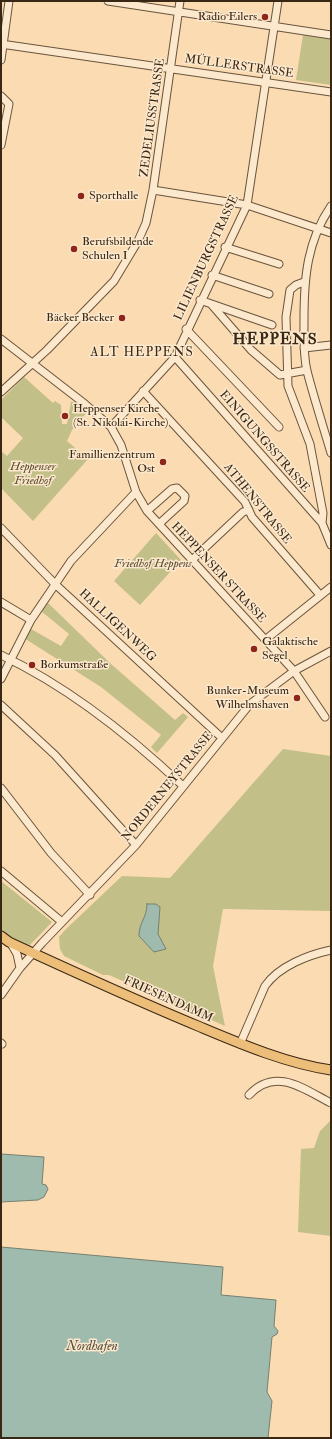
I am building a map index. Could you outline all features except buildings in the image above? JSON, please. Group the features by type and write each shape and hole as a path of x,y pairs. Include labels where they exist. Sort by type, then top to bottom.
{"main road":[{"name":"FRIESENDAMM","path":"1,936 10,942 160,1010 240,1044 291,1061 331,1070"}],"street":[{"path":"1,60 9,1"},
{"path":"108,1 331,35"},
{"name":"ZEDELIUSSTRASSE","path":"1,392 32,362 47,350 114,281 138,241 146,223 153,190 180,1"},
{"name":"LILIENBURGSTRASSE","path":"110,427 175,357 186,329 246,205 278,1"},
{"name":"MÜLLERSTRASSE","path":"2,44 331,92"},
{"path":"1,96 9,104 9,111 1,145"},
{"path":"153,190 246,205 331,233"},
{"path":"331,206 318,229 307,264 304,282 304,348 307,370 331,453"},
{"path":"225,247 279,264"},
{"path":"212,275 269,294"},
{"path":"304,282 296,285 290,290 286,318 288,386 310,444 323,513 322,523"},
{"path":"200,300 272,325"},
{"path":"211,304 251,350 280,376 307,370"},
{"path":"186,329 279,427"},
{"name":"HEPPENSER STRASSE","path":"1,339 85,404 110,427 121,445 136,492 147,511 294,671 325,717"},
{"path":"304,348 331,345"},
{"name":"EINIGUNGSSTRASSE","path":"175,357 322,523 331,545"},
{"name":"ATHENSTRASSE","path":"143,391 245,502 252,517 320,595"},
{"name":"HEPPENSER STRASSE","path":"147,511 172,489 178,488 185,496 184,501 159,524"},
{"path":"1,679 31,620 71,561 136,492"},
{"path":"192,560 243,512 249,510"},
{"name":"HALLIGENWEG","path":"1,528 55,584 222,738"},
{"path":"265,640 331,586"},
{"path":"1,602 31,620"},
{"name":"NORDERNEYSTRASSE","path":"1,995 20,968 136,845 250,704 294,671 331,651"},
{"path":"1,655 55,685 113,725 148,753 183,786"},
{"path":"1,705 55,755 136,845"},
{"path":"1,788 51,853 90,895"},
{"path":"1,871 62,922"},
{"path":"10,942 17,954 20,968"},
{"path":"240,1044 262,992 270,979 277,973 297,962 331,950"},
{"path":"249,1095 269,1082 283,1081 296,1084 331,1103"}],"green space":[{"path":"303,35 331,39 331,85 296,80"},
{"name":"Heppenser Friedhof","path":"24,377 53,403 55,401 61,405 62,424 67,424 71,402 77,402 88,411 72,430 67,441 88,459 33,521 1,488 1,451 7,456 23,438 1,417 1,400"},
{"name":"Friedhof Heppens","path":"156,533 181,560 140,605 114,581"},
{"path":"47,602 111,664 175,720 183,713 188,717 157,753 151,747 161,735 101,687 24,638 31,629 61,646 69,634 41,611"},
{"path":"283,749 331,756 331,911 223,909 213,966 225,1026 109,975 103,975 64,956 60,949 59,937 122,876 170,878"},
{"path":"1,881 52,922 30,945 18,943 1,933"},
{"path":"331,1120 331,1236 298,1232 301,1149 314,1148 320,1131"}],"water":[{"path":"147,904 156,904 160,907 158,934 166,949 154,952 139,936 140,927 147,909"},
{"path":"1,1154 44,1157 42,1184 46,1185 48,1189 44,1197 38,1200 1,1202"},
{"name":"Nordhafen","path":"1,1247 223,1267 221,1295 276,1300 274,1326 278,1331 277,1334 272,1337 267,1392 272,1401 268,1438 1,1438"}],"place":[{"name":"Radio Eilers","path":"265,17"},
{"name":"Sporthalle","path":"81,196"},
{"name":"Berufsbildende Schulen I","path":"74,249"},
{"name":"Bäcker Becker","path":"122,318"},
{"name":"Heppenser Kirche (St. Nikolai-Kirche)","path":"65,416"},
{"name":"Famillienzentrum Ost","path":"163,462"},
{"name":"Galaktische Segel","path":"254,649"},
{"name":"Borkumstraße","path":"32,665"},
{"name":"Bunker-Museum Wilhelmshaven","path":"297,698"}],"district":[{"name":"HEPPENS","path":"275,341"},
{"name":"ALT HEPPENS","path":"142,353"}]}
